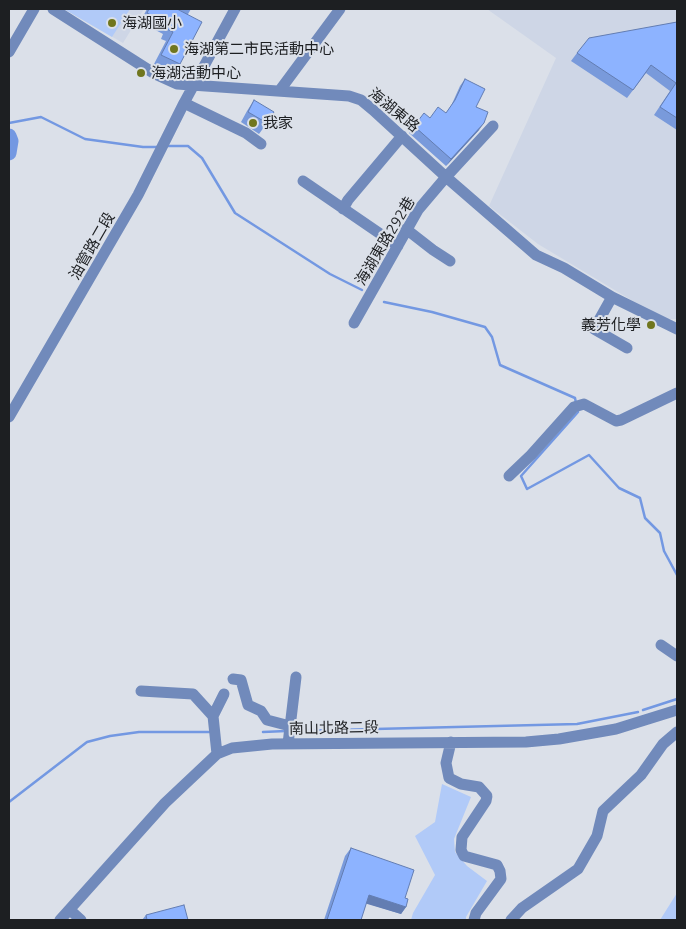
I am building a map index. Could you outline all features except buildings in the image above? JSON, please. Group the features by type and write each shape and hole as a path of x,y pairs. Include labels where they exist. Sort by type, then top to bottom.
{"street":[{"path":"9,52 34,9"},
{"name":"海湖東路","path":"53,9 164,79 177,84 280,90 349,96 361,100 536,255 564,268 612,297 677,329"},
{"name":"油管路二段","path":"9,417 133,204 184,103 235,9"},
{"path":"280,90 340,9"},
{"path":"184,103 246,133 261,144"},
{"name":"海湖東路292巷","path":"354,323 418,210 493,126"},
{"path":"343,209 348,200 402,136"},
{"path":"303,181 398,246"},
{"path":"406,229 450,261"},
{"path":"612,297 594,329 627,348"},
{"path":"509,476 577,406 584,404 616,421 622,420 677,393"},
{"path":"661,645 677,656"},
{"path":"288,744 296,677"},
{"path":"233,679 241,680 248,705 261,712 267,720 290,726"},
{"path":"141,691 193,694 213,716"},
{"path":"217,754 213,716 224,694"},
{"name":"南山北路二段","path":"60,920 165,803 217,754 232,748 249,745 288,744 526,742 558,739 616,728 677,710"},
{"path":"511,920 522,908 578,869 597,836 603,811 641,776 663,744 677,732"},
{"path":"451,742 446,764 449,778 461,784 479,788 486,796 486,802 462,836 461,850 464,856 497,865 501,879 476,913 474,920"},
{"path":"70,910 80,920"}],"shaded area":[{"name":"海湖國小","path":"64,9 144,9 123,43"},
{"name":"海湖國小","path":"64,9 130,9 112,37"},
{"path":"487,9 677,9 677,319 663,319 538,244 489,206 556,58"},
{"path":"442,784 471,797 454,839 455,852 467,866 487,881 466,920 411,920 413,913 435,875 415,836 435,822"},
{"path":"677,893 677,920 660,920"}],"waterway":[{"path":"9,123 41,117 85,139 143,147 158,147"},
{"path":"9,136 11,141 9,153"},
{"path":"166,146 188,146 202,158 235,213 330,274 362,290"},
{"path":"384,302 432,312 485,327 492,337 500,365 575,398 576,403"},
{"path":"577,409 578,412 521,476 527,489 589,455 619,488 640,498 645,518 660,533 664,551 677,575"},
{"path":"643,710 677,699"},
{"path":"294,731 577,724 638,712"},
{"path":"263,732 286,731"},
{"path":"9,802 87,742 110,736 139,732 209,732"}],"place":[{"name":"海湖國小","path":"112,23"},
{"name":"海湖第二市民活動中心","path":"174,49"},
{"name":"海湖活動中心","path":"141,73"},
{"name":"我家","path":"253,123"},
{"name":"義芳化學","path":"651,325"}]}
